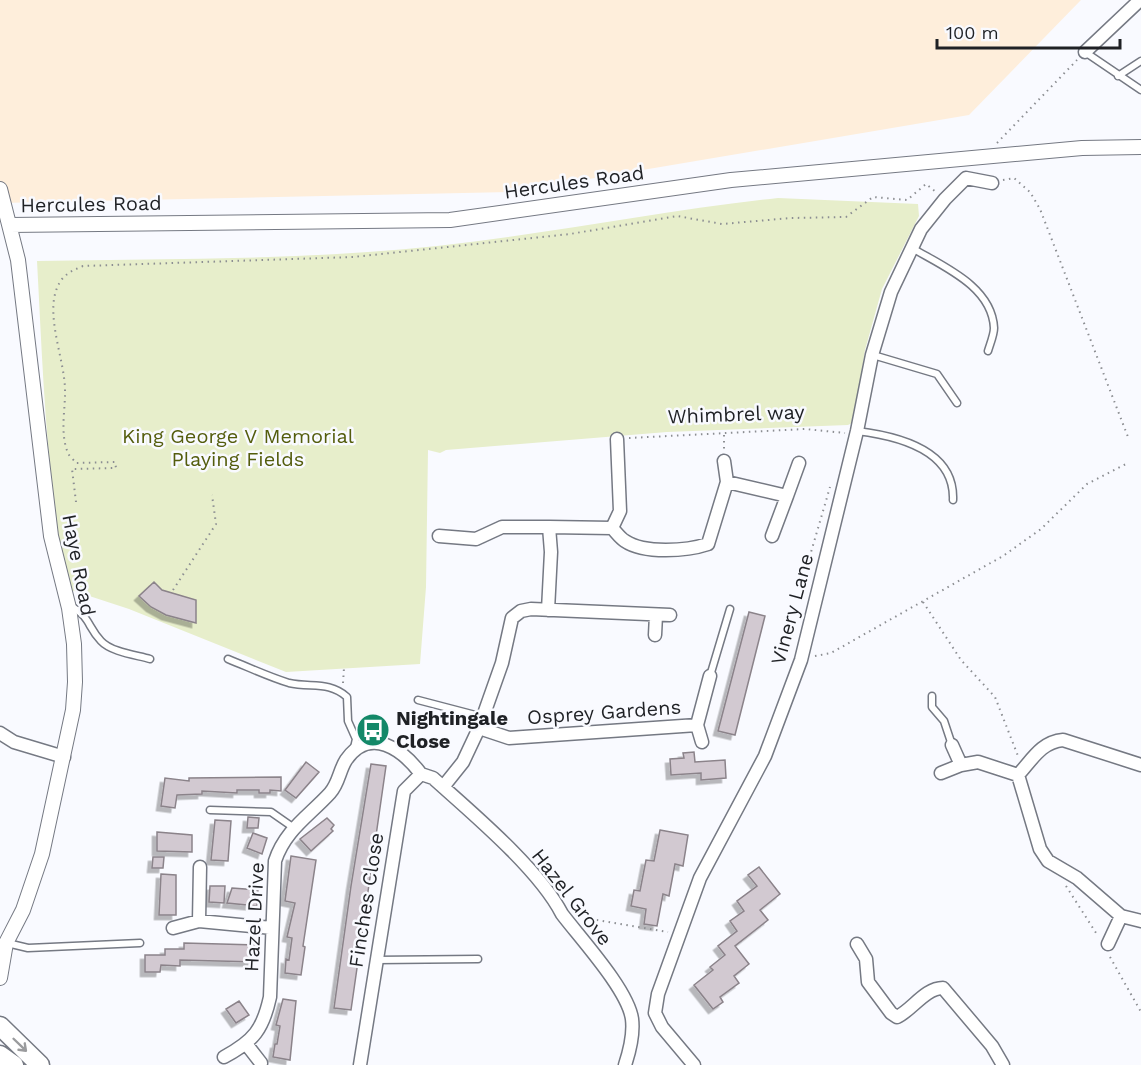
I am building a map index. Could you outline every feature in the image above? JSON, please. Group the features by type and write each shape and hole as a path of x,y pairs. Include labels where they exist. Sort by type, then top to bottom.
{"main road":[{"path":"0,1026 40,1065"},
{"path":"0,1055 14,1065"}],"street":[{"path":"1085,52 1140,0"},
{"name":"Hercules Road","path":"10,225 450,220 730,180 1082,148 1141,147"},
{"name":"Vinery Lane","path":"694,1065 662,1027 655,1013 657,994 700,878 765,756 801,660 857,432 872,355 891,292 911,248 945,199 966,178 992,183"},
{"name":"Haye Road","path":"0,189 18,260 42,444 51,536 68,604 74,644 75,682 73,710 64,757 42,854 23,910 3,945 0,978"},
{"path":"612,528 620,511 617,439"},
{"path":"439,536 476,539 502,527 612,528 624,541 639,547 688,551 708,544 727,482 724,461"},
{"path":"772,536 799,463"},
{"path":"727,482 787,496"},
{"path":"548,610 551,552 549,527"},
{"path":"353,752 361,746 375,743 393,747 408,757 421,774 433,778 443,787 463,762 481,722 502,663 512,618 521,611 670,615"},
{"path":"655,635 656,615"},
{"name":"Osprey Gardens","path":"702,742 697,725 710,676"},
{"name":"Osprey Gardens","path":"481,722 509,738 697,725"},
{"path":"0,733 14,742 64,757"},
{"path":"1021,772 1042,747 1051,741 1063,740 1141,765"},
{"path":"952,746 961,765"},
{"name":"Hazel Drive","path":"225,1057 247,1045 265,1018 270,997 275,861 281,844 294,828 332,792 341,778 344,763 353,752"},
{"path":"941,773 961,765 978,762 1021,772"},
{"path":"1021,772 1040,849 1048,861 1077,878 1121,916 1141,921"},
{"name":"Finches Close","path":"360,1065 404,791 421,774"},
{"name":"Hazel Grove","path":"443,787 515,856 555,900 562,914 620,990 632,1016 633,1035 625,1065"},
{"path":"199,921 200,867"},
{"path":"1106,946 1121,916"},
{"path":"173,928 199,921 272,928"},
{"path":"857,944 866,959 868,982 897,1017 930,992 943,988 992,1046 1003,1065"},
{"path":"247,1045 261,1063"}],"lane":[{"path":"1085,52 1141,90"},
{"path":"1118,76 1141,61"},
{"path":"911,248 970,283 986,302 994,328 988,351"},
{"path":"872,355 937,374 957,403"},
{"path":"857,432 881,434 912,444 944,465 953,485 952,500"},
{"path":"68,604 85,614 101,641 108,646 150,659"},
{"path":"710,676 730,609"},
{"path":"228,659 290,683 332,686 343,694 347,697 348,721 356,739 353,752"},
{"path":"932,696 932,707 944,721 952,746"},
{"path":"418,700 481,722"},
{"path":"210,810 271,812 294,828"},
{"path":"3,945 28,948 140,943"},
{"path":"376,960 478,959"}],"path":[{"path":"1000,147 993,147 1085,52"},
{"path":"992,183 1014,178 1030,192 1040,209 1128,437"},
{"path":"76,502 72,469 116,468 115,462 76,463 68,453 62,411 65,393 54,306 56,290 61,279 70,271 84,266 353,257 570,234 676,216 722,224 791,218 846,217 873,197 907,200 927,184 945,199"},
{"name":"Whimbrel way","path":"617,439 805,429 857,432"},
{"path":"723,435 724,461"},
{"path":"801,660 831,653 1003,556 1041,529 1087,484 1128,463"},
{"path":"173,590 216,524 212,495"},
{"path":"923,602 961,660 995,697 1021,772"},
{"path":"343,694 344,668"},
{"path":"1048,861 1106,946 1141,1012"},
{"path":"562,914 680,934"}],"shaded area":[{"path":"0,0 1081,0 969,115 512,192 0,203"}],"green space":[{"name":"King George V Memorial Playing Fields","path":"778,198 918,204 919,216 882,289 865,350 854,422 848,425 667,432 446,450 440,453 428,450 426,587 420,664 286,672 129,609 68,589 50,467 37,261 202,259 420,248"}],"building":[{"path":"154,582 162,590 196,600 196,623 166,615 151,607 139,596"},
{"path":"749,612 765,616 735,735 718,731"},
{"path":"694,752 695,762 725,760 726,778 701,780 701,773 671,775 670,759 684,758 683,753"},
{"path":"306,762 319,772 296,798 285,790"},
{"path":"371,764 386,766 351,1010 334,1008"},
{"path":"281,777 281,791 270,790 270,793 259,793 259,790 237,790 237,793 202,791 202,794 177,795 175,808 161,806 165,778 189,781 189,778"},
{"path":"248,817 259,818 258,828 247,828"},
{"path":"327,818 334,825 331,829 333,831 311,851 300,839"},
{"path":"215,820 231,821 228,861 211,860"},
{"path":"660,830 688,835 683,866 675,864 669,896 663,894 657,926 644,924 646,909 631,906 634,890 640,891 646,860 654,861"},
{"path":"157,832 192,835 192,852 157,851"},
{"path":"253,833 267,838 262,854 247,848"},
{"path":"291,856 316,860 301,975 285,973 292,938 287,937 295,903 285,901"},
{"path":"153,857 164,857 163,868 152,868"},
{"path":"759,867 780,894 760,910 768,920 735,946 749,964 734,976 739,983 720,997 723,1002 713,1009 694,985 713,970 710,967 725,955 718,946 737,931 730,921 744,911 737,901 757,886 748,875"},
{"path":"161,874 176,875 176,915 159,915"},
{"path":"210,886 225,886 224,903 209,902"},
{"path":"232,888 258,890 257,906 227,903"},
{"path":"184,943 257,945 257,962 180,960 180,966 161,965 160,972 145,972 145,955 165,955 165,949 184,949"},
{"path":"283,999 296,1001 290,1060 273,1057 280,1026 276,1025"},
{"path":"239,1001 249,1015 236,1023 226,1009"}],"place":[{"name":"Nightingale Close","path":"373,730"}]}
